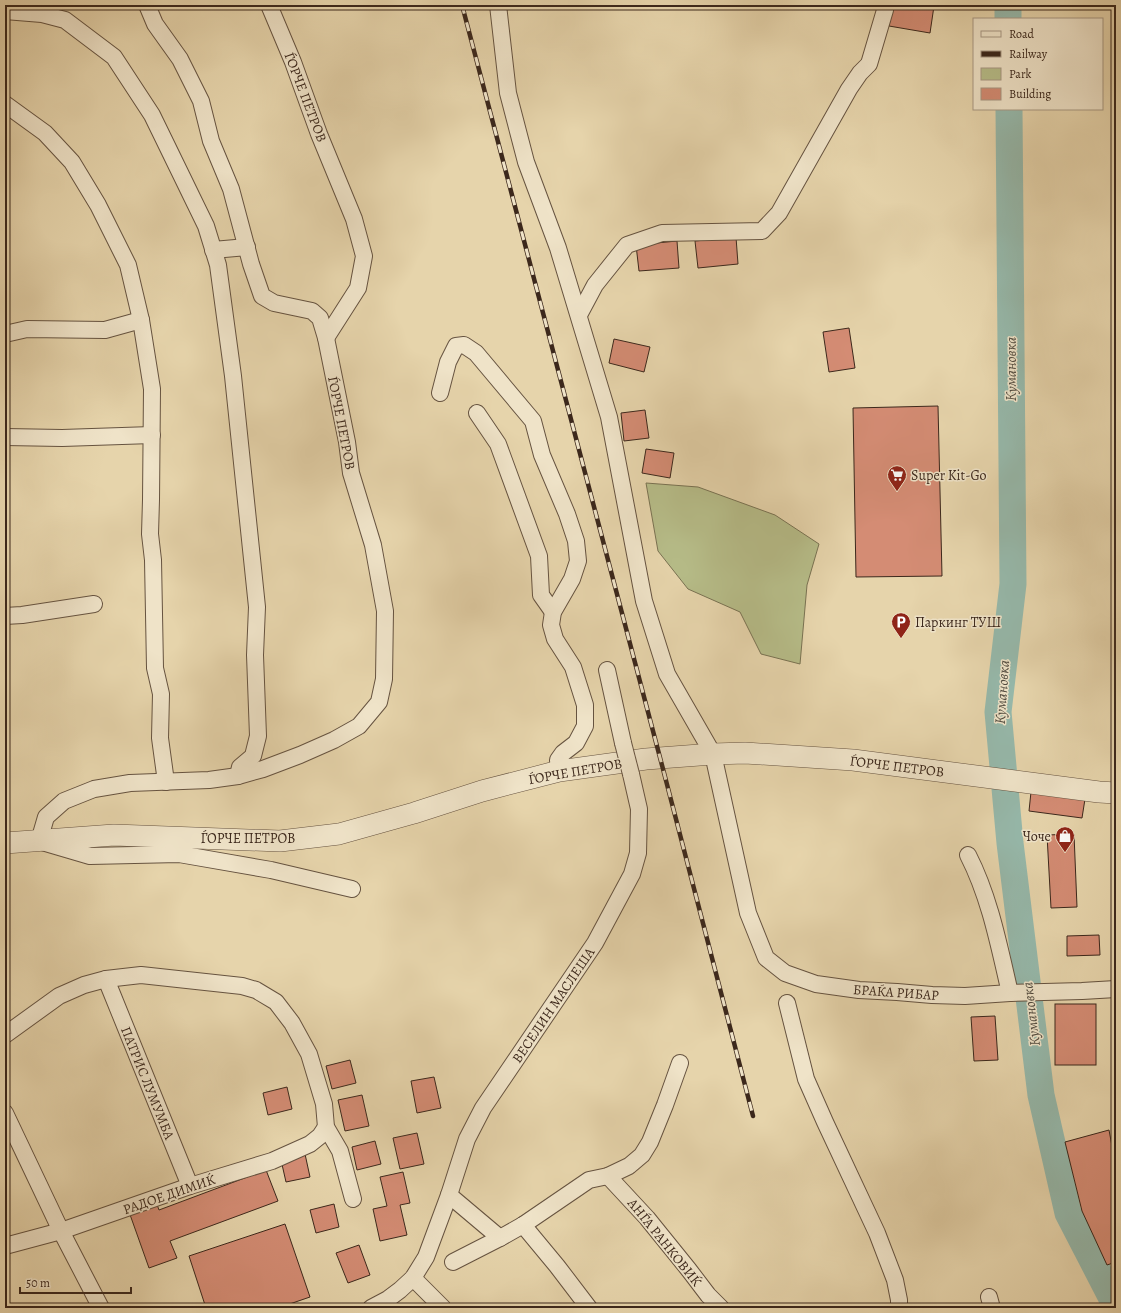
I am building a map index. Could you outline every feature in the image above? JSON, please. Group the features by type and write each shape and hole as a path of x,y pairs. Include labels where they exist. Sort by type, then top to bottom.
{"street":[{"path":"6,11 34,5"},
{"path":"147,5 155,24 180,59 201,101 211,141 232,189 251,264 262,296 274,304 312,311 320,318 326,338"},
{"name":"ЃОРЧЕ ПЕТРОВ","path":"39,841 46,817 64,801 94,789 130,783 209,780 238,776 263,769 334,740 359,726 379,702 386,649 385,611 373,545 351,473 347,442 326,338 358,288 364,256 354,219 319,134 293,62 269,5"},
{"name":"БРАЌА РИБАР","path":"498,5 508,93 526,162 558,248 609,417 644,601 668,674 713,754 748,914 766,958 785,973 816,984 859,990 965,996 1116,989"},
{"path":"579,315 595,285 628,245 662,233 762,231 779,213 849,89 860,73 869,64 885,10"},
{"path":"6,11 42,14 65,20 114,57 152,115 206,226 218,265 257,607 255,655 258,736 253,756 240,767 238,776"},
{"path":"5,104 45,133 72,162 98,205 128,265 141,320 152,390 150,534 153,560 155,668 161,694 160,738 166,782"},
{"path":"213,250 247,247"},
{"path":"5,334 27,329 105,330 141,320"},
{"path":"440,392 448,362 456,346 464,345 476,353 533,421 542,455 567,514 576,541 578,561 572,579 553,612 551,624 555,639 574,667 585,705 585,726 576,743 563,752 558,760 560,771"},
{"path":"477,413 498,444 539,556 541,595 553,612"},
{"path":"5,437 62,438 152,435"},
{"path":"5,616 22,615 94,604"},
{"name":"ВЕСЕЛИН МАСЛЕША","path":"371,1308 388,1299 413,1278 426,1257 450,1195 466,1139 483,1108 595,943 632,874 638,853 639,809 607,670"},
{"name":"ЃОРЧЕ ПЕТРОВ","path":"5,843 114,835 280,841 331,835 414,813 482,791 560,771 646,759 713,754 745,753 845,759 1116,793"},
{"path":"39,841 90,856 179,854 271,870 352,889"},
{"path":"968,855 980,882 994,924 1010,993"},
{"path":"5,1035 59,996 84,985 106,979 141,975 242,986 256,990 276,1002 292,1023 309,1054 324,1104 326,1127 340,1151 353,1199"},
{"name":"ПАТРИС ЛУМУМБА","path":"106,979 190,1186"},
{"path":"787,1003 806,1079 877,1233 895,1280 899,1308"},
{"path":"453,1262 523,1225 589,1180 608,1176 629,1166 642,1155 650,1142 680,1063"},
{"path":"5,1113 61,1231 100,1308"},
{"name":"РАДОЕ ДИМИЌ","path":"5,1246 61,1231 190,1186 272,1161 310,1144 320,1136 326,1127"},
{"name":"АНЃА РАНКОВИЌ","path":"608,1176 647,1218 689,1270 708,1301 721,1308"},
{"path":"450,1195 500,1238"},
{"path":"523,1225 589,1308"},
{"path":"413,1278 443,1308"}],"green space":[{"path":"646,483 698,487 775,515 819,544 807,585 800,664 761,654 740,612 688,589 658,551"}],"building":[{"path":"893,5 934,6 930,33 889,26"},
{"path":"736,237 738,264 698,268 695,241"},
{"path":"677,241 679,268 639,271 636,245"},
{"path":"849,328 855,368 829,372 823,332"},
{"path":"614,339 650,347 644,372 609,363"},
{"name":"Super Kit-Go","path":"938,406 942,576 856,577 853,408"},
{"path":"645,410 649,438 624,441 621,413"},
{"path":"646,449 674,453 670,478 642,473"},
{"path":"1031,792 1085,799 1082,818 1029,811"},
{"path":"1074,834 1077,907 1051,908 1047,835"},
{"path":"1099,935 1100,955 1067,956 1067,936"},
{"path":"1055,1004 1096,1004 1096,1065 1055,1065"},
{"path":"995,1016 998,1060 974,1061 971,1017"},
{"path":"350,1060 356,1083 332,1089 326,1066"},
{"path":"434,1077 441,1108 417,1113 411,1081"},
{"path":"287,1087 292,1109 268,1115 263,1093"},
{"path":"362,1095 369,1126 345,1131 338,1100"},
{"path":"1109,1130 1116,1168 1116,1262 1107,1265 1082,1211 1065,1142"},
{"path":"417,1133 424,1164 400,1169 393,1138"},
{"path":"375,1141 381,1164 357,1170 352,1147"},
{"path":"305,1154 310,1177 286,1182 281,1160"},
{"path":"266,1170 278,1201 170,1241 177,1258 149,1268 128,1209 155,1199 159,1210"},
{"path":"403,1172 410,1203 400,1205 407,1235 380,1241 373,1209 387,1206 380,1177"},
{"path":"334,1204 339,1227 316,1233 310,1210"},
{"path":"285,1224 310,1297 278,1308 206,1308 189,1256"},
{"path":"359,1245 370,1275 348,1283 336,1253"}],"waterway":[{"name":"Кумановка","path":"1008,5 1008,18"},
{"name":"Кумановка","path":"1009,110 1013,584 998,712 1010,843 1041,1095 1068,1213 1116,1306"}],"railway":[{"path":"462,5 753,1116"}],"place":[{"name":"Super Kit-Go","path":"897,492"},
{"name":"Паркинг ТУШ","path":"901,639"},
{"name":"Чоче","path":"1065,853"}]}
